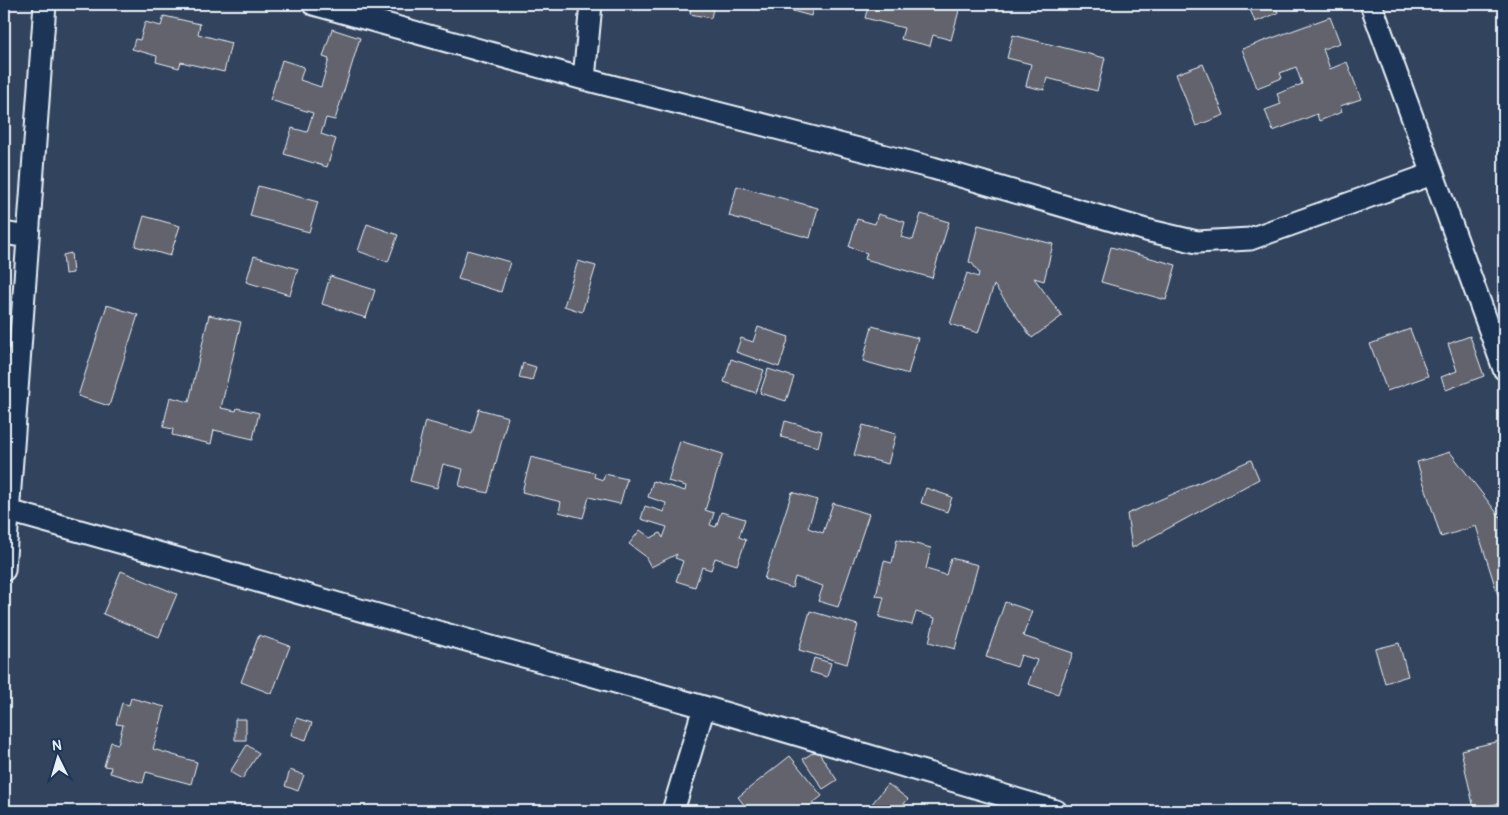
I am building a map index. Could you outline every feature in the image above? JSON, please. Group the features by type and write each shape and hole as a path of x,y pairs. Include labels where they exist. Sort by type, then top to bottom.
{"street":[{"path":"4,570 45,4"},
{"path":"313,4 584,79 933,168 1146,230 1197,242 1250,239 1432,174"},
{"path":"584,79 591,4"},
{"path":"1371,4 1504,369"},
{"path":"4,233 27,237"},
{"path":"9,511 704,707 1056,811"},
{"path":"673,811 704,707"}],"building":[{"path":"692,4 714,4 711,18 690,14"},
{"path":"787,4 814,4 811,16 785,9"},
{"path":"869,4 948,4 960,7 951,40 933,35 930,46 901,39 904,28 865,18"},
{"path":"1248,4 1277,4 1275,5 1278,13 1255,22"},
{"path":"164,16 200,24 198,34 231,43 224,72 181,62 179,68 156,62 157,56 132,49 135,39 140,40 145,22 161,26"},
{"path":"1330,17 1340,43 1323,49 1330,69 1347,62 1361,99 1340,106 1342,112 1319,121 1317,114 1273,131 1265,110 1281,104 1277,94 1302,84 1296,67 1280,73 1282,78 1257,88 1242,49"},
{"path":"332,29 360,38 335,120 326,118 321,134 336,139 327,167 284,154 292,128 307,132 313,113 270,100 282,60 304,67 300,80 321,87 329,59 323,57"},
{"path":"1013,35 1105,58 1097,91 1047,78 1044,90 1026,86 1031,64 1007,58"},
{"path":"1203,64 1224,115 1196,126 1176,74"},
{"path":"258,186 318,202 309,232 250,216"},
{"path":"737,186 818,208 810,238 729,216"},
{"path":"878,214 905,222 901,237 913,240 921,214 949,222 932,278 865,259 867,253 849,247 857,219 875,224"},
{"path":"144,216 180,226 170,256 135,246"},
{"path":"367,224 398,235 388,262 358,251"},
{"path":"978,225 1053,244 1044,281 1034,278 1062,316 1032,338 994,285 978,333 950,324 967,273 978,277 979,273 972,263 969,262"},
{"path":"1111,247 1176,265 1166,300 1101,282"},
{"path":"467,250 510,262 501,292 458,279"},
{"path":"71,253 73,273 65,274 63,255"},
{"path":"254,256 298,269 290,295 246,282"},
{"path":"578,261 596,266 582,312 564,306"},
{"path":"330,276 375,290 366,318 322,304"},
{"path":"107,305 138,315 109,406 78,396"},
{"path":"209,315 241,322 221,408 236,411 237,408 259,413 253,439 214,430 211,444 172,435 173,429 163,427 170,397 189,402"},
{"path":"872,326 918,338 908,374 863,361"},
{"path":"758,327 789,337 779,367 736,352 741,338 753,342"},
{"path":"1410,329 1428,376 1387,391 1370,344"},
{"path":"1470,336 1484,376 1446,390 1441,377 1457,371 1448,344"},
{"path":"731,359 764,370 756,393 724,382"},
{"path":"523,363 536,367 532,381 519,378"},
{"path":"768,369 794,377 786,401 760,393"},
{"path":"479,409 508,417 488,493 459,486 463,469 443,464 437,488 410,481 425,421 472,434"},
{"path":"785,421 822,431 818,447 781,437"},
{"path":"863,425 896,434 888,464 854,455"},
{"path":"680,441 723,454 705,510 714,513 710,525 716,527 721,512 745,519 739,537 746,540 737,565 715,558 711,570 702,567 695,587 676,581 683,561 675,558 677,554 651,567 645,556 629,544 640,530 651,538 660,533 663,538 667,527 641,519 645,506 664,512 666,503 648,497 653,481 685,491 686,486 668,481"},
{"path":"1450,452 1504,522 1504,614 1476,526 1441,537 1417,462"},
{"path":"531,457 595,473 594,477 603,480 605,474 627,479 620,504 589,497 583,518 559,512 561,502 522,492"},
{"path":"1251,460 1259,479 1132,548 1127,514"},
{"path":"926,488 952,497 947,512 921,503"},
{"path":"792,492 817,500 808,528 823,533 833,503 869,514 838,607 818,601 823,586 795,577 792,588 764,579"},
{"path":"897,539 931,548 926,569 946,575 951,558 978,565 955,649 929,642 935,618 916,612 912,625 879,617 884,597 876,596 884,561 892,563"},
{"path":"121,571 177,594 159,637 103,614"},
{"path":"1005,602 1032,611 1023,636 1073,653 1058,694 1028,684 1037,660 1021,655 1017,667 986,657"},
{"path":"810,611 858,625 847,664 799,650"},
{"path":"259,635 290,646 272,694 241,682"},
{"path":"1399,643 1408,676 1385,683 1375,649"},
{"path":"814,658 831,663 827,677 810,672"},
{"path":"131,698 165,707 153,749 197,762 191,784 146,772 143,783 110,773 111,767 104,766 111,742 118,744 123,725 116,724 122,703 129,705"},
{"path":"296,718 312,723 306,740 291,735"},
{"path":"235,719 246,719 246,740 235,740"},
{"path":"1504,740 1504,802 1474,809 1461,750"},
{"path":"247,745 259,753 242,779 230,772"},
{"path":"817,750 837,780 823,789 803,759"},
{"path":"790,756 822,796 803,811 749,811 738,797"},
{"path":"290,770 304,775 298,791 285,786"},
{"path":"888,784 908,799 898,811 866,811"}]}
